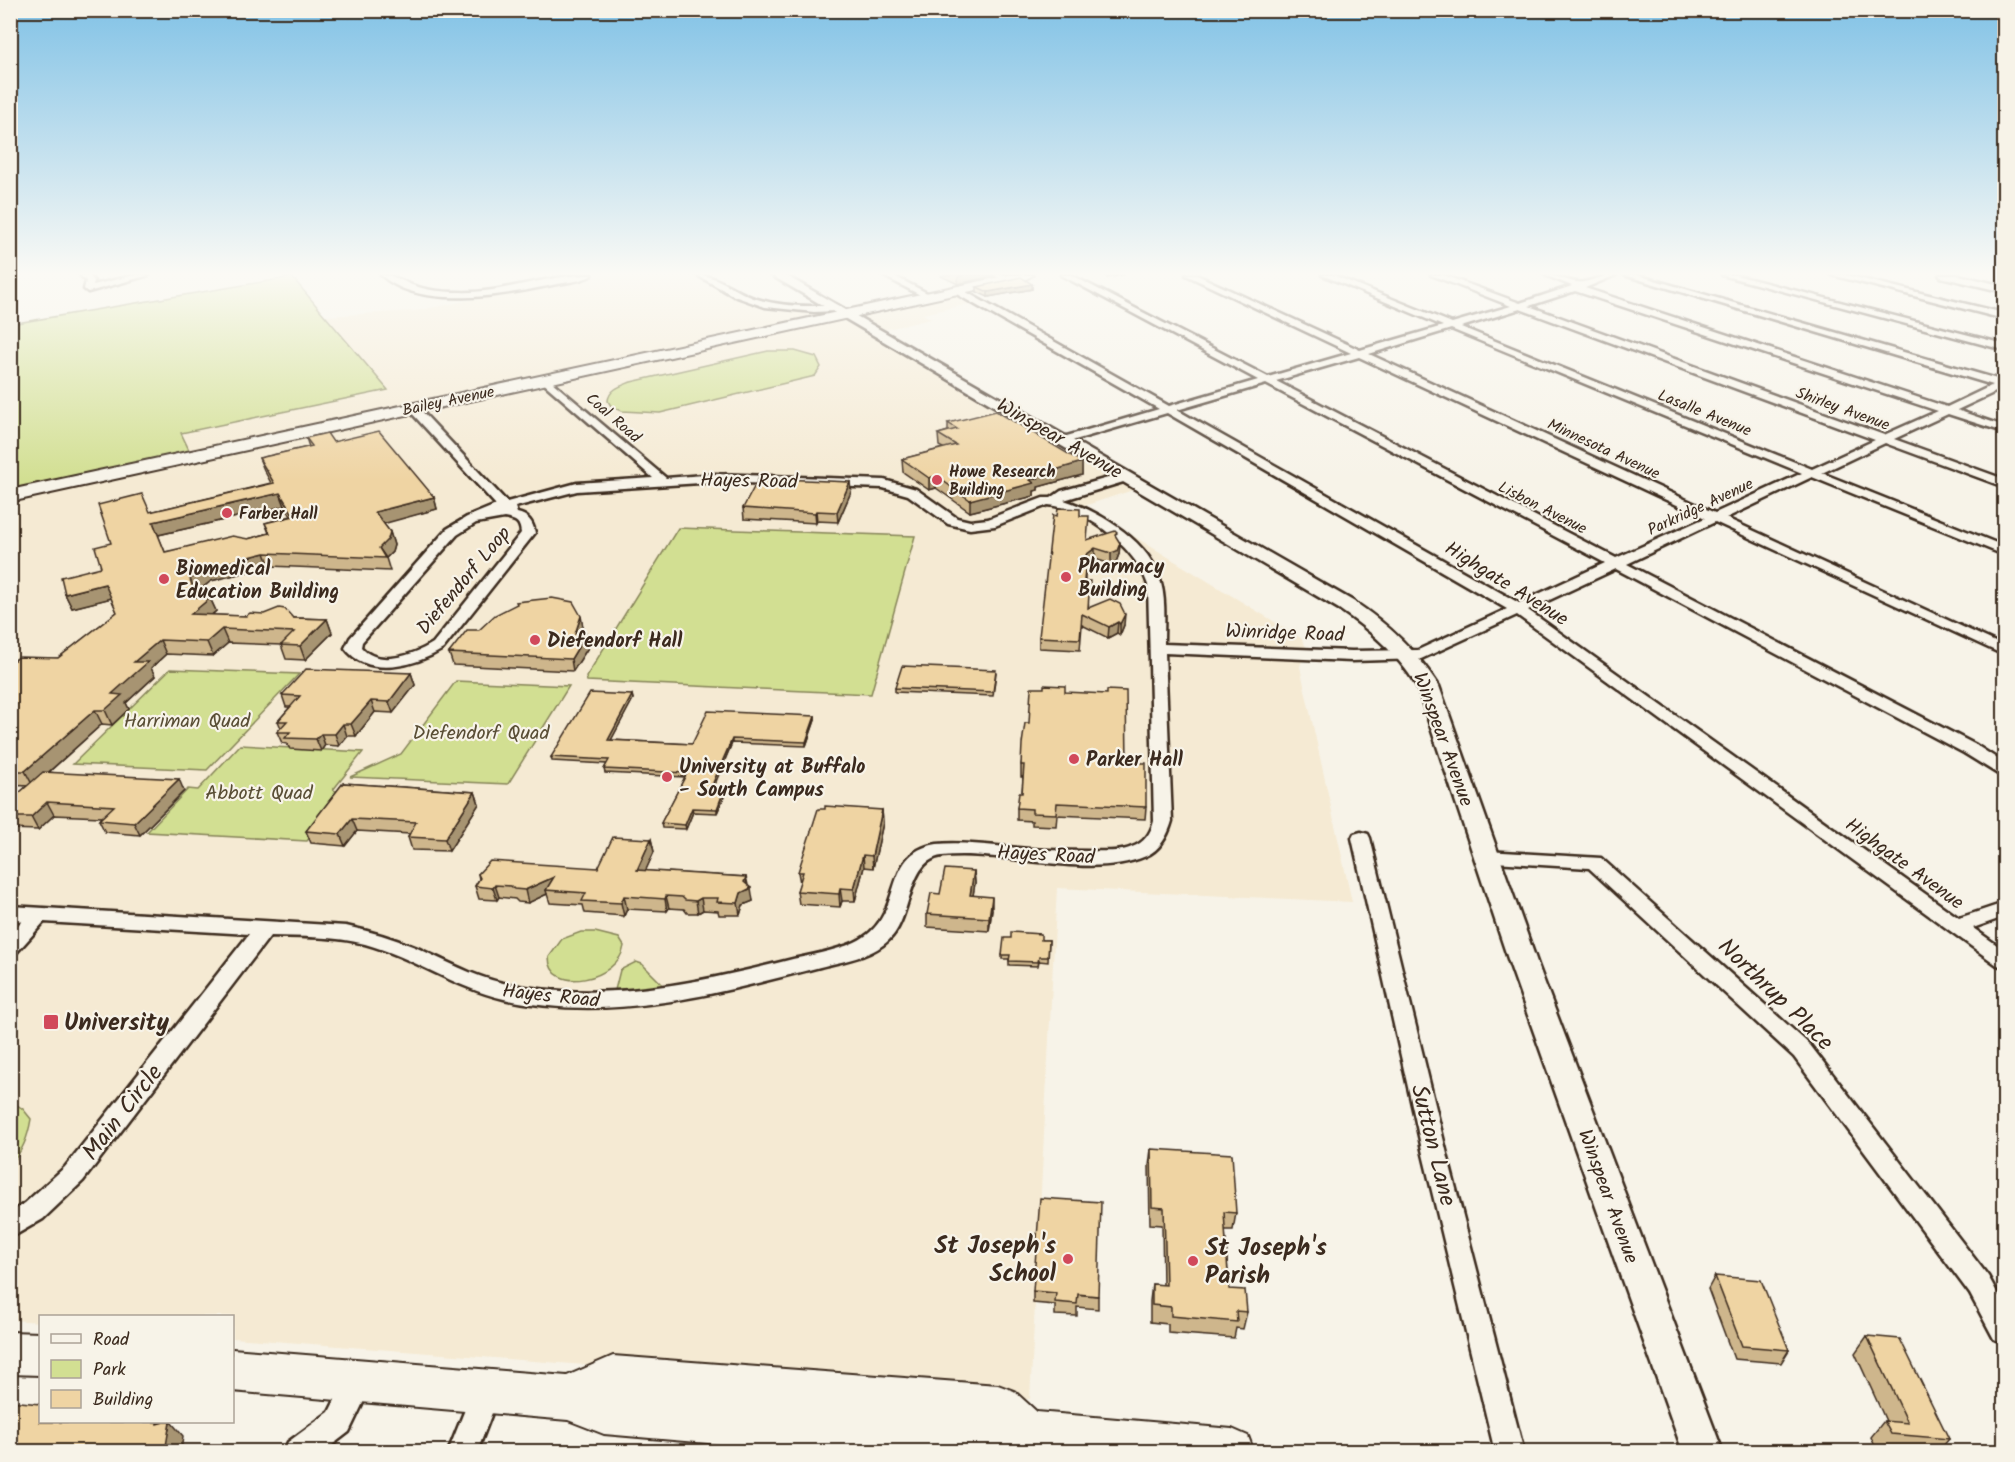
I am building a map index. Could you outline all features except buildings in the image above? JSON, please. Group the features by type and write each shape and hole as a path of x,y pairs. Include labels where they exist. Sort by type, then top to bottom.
{"main road":[{"name":"Bailey Avenue","path":"10,496 701,343"},
{"path":"10,1353 39,1354"},
{"path":"234,1370 568,1398 604,1412 851,1427 999,1445 1027,1434 1232,1452"}],"street":[{"name":"Winspear Avenue","path":"897,343 1346,605 1382,630 1409,656 1428,686 1486,857 1699,1447 1703,1452"},
{"name":"Highgate Avenue","path":"1050,343 1455,571 1518,609 1959,925 2004,960"},
{"name":"Lisbon Avenue","path":"1195,343 1970,749 2004,770"},
{"name":"Minnesota Avenue","path":"1344,343 1982,636 2004,651"},
{"path":"1064,440 1397,343"},
{"name":"Lasalle Avenue","path":"1495,343 2004,551"},
{"name":"Shirley Avenue","path":"1622,343 2004,483"},
{"path":"1747,343 2004,429"},
{"path":"1863,343 2004,384"},
{"path":"1989,343 2004,347"},
{"name":"Coal Road","path":"545,379 662,480"},
{"name":"Parkridge Avenue","path":"1409,656 1421,654 2004,384"},
{"path":"413,408 505,506 520,517"},
{"path":"1056,500 1065,494 1126,477"},
{"name":"Hayes Road","path":"10,913 316,930 361,936 415,954 456,975 482,985 528,996 590,1002 677,994 855,951 873,943 886,930 911,865 929,853 957,849 1054,856 1110,857 1136,853 1160,833 1163,821 1159,648 1155,585 1143,558 1119,536 1070,505 1056,500 1039,503 985,524 970,525 953,521 912,492 884,484 736,478 662,480 577,487 505,506 472,520"},
{"name":"Diefendorf Loop","path":"504,514 520,517 529,529 526,537 438,646 426,653 398,661 378,662 360,657 353,648 355,640 452,532 472,520 504,514"},
{"name":"Minnesota Avenue","path":"1982,636 2004,641"},
{"name":"Winridge Road","path":"1159,648 1352,656 1409,656"},
{"name":"Sutton Lane","path":"1361,838 1435,1154 1510,1452"},
{"name":"Northrup Place","path":"1486,857 1594,862 1793,1043 1849,1111 1979,1285 2004,1330"},
{"path":"1959,925 2004,910"},
{"path":"10,947 39,915"},
{"name":"Main Circle","path":"10,1227 34,1210 74,1174 265,928"},
{"path":"298,1452 339,1422 359,1382"},
{"path":"462,1452 486,1392"}],"shaded area":[{"path":"348,343 686,343 190,452 181,433 387,390"},
{"name":"University at Buffalo - South Campus","path":"730,343 888,343 1136,489 1084,506 1301,638 1306,647 1300,667 1352,902 1057,888 1030,1399 234,1338 234,1315 39,1315 39,1322 11,1320 10,501"}],"green space":[{"path":"11,343 348,343 388,390 181,433 190,452 11,491"},
{"path":"768,351 795,351 816,357 821,367 815,376 660,413 622,411 611,406 608,401 613,391 631,382"},
{"path":"1738,524 1742,524 1974,632 1972,632"},
{"path":"678,528 915,536 871,694 587,681 586,677"},
{"name":"Harriman Quad","path":"170,669 299,674 207,770 73,764"},
{"name":"Diefendorf Quad","path":"456,681 569,686 508,784 350,777 401,754"},
{"name":"Abbott Quad","path":"240,745 363,752 333,790 345,794 307,841 147,832 188,789 198,790"},
{"path":"581,932 595,932 619,938 624,946 619,958 610,968 598,975 571,980 560,977 552,969 549,957 562,939"},
{"path":"636,962 642,964 664,986 614,994 620,970"},
{"path":"11,1101 23,1109 31,1119 24,1143 11,1164"}],"place":[{"name":"Howe Research Building","path":"937,480"},
{"name":"Farber Hall","path":"227,513"},
{"name":"Pharmacy Building","path":"1066,577"},
{"name":"Biomedical Education Building","path":"164,579"},
{"name":"Diefendorf Hall","path":"535,640"},
{"name":"Parker Hall","path":"1074,759"},
{"name":"University at Buffalo - South Campus","path":"667,777"},
{"name":"University","path":"51,1022"},
{"name":"St Joseph's School","path":"1068,1259"},
{"name":"St Joseph's Parish","path":"1193,1261"}]}
